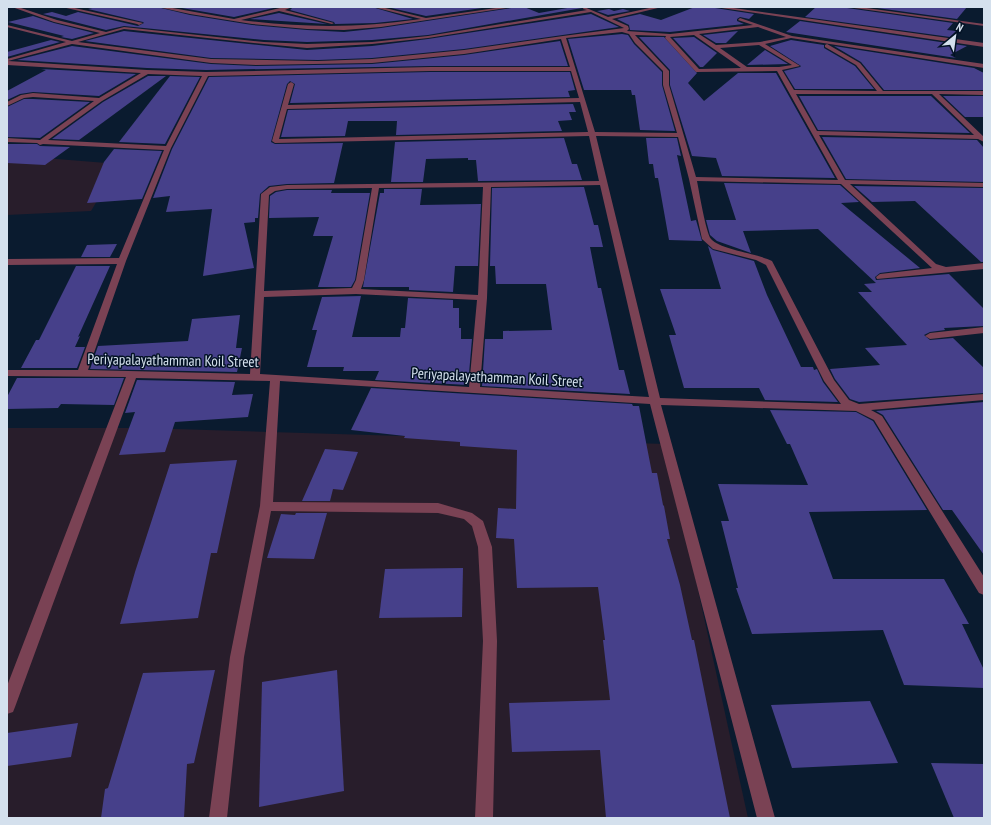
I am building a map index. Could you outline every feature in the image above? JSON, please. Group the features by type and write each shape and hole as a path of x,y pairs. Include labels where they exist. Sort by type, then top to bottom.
{"street":[{"path":"14,7 56,21 107,33"},
{"path":"7,60 144,23 64,7"},
{"path":"160,7 234,20 289,27 354,28 430,20 512,7"},
{"path":"177,11 192,7"},
{"path":"234,20 290,7"},
{"path":"375,7 430,20"},
{"path":"485,7 496,9"},
{"path":"608,18 660,7"},
{"path":"717,7 984,45"},
{"path":"849,7 984,25"},
{"path":"124,28 264,43 307,46 372,44 428,37 589,9 626,27 626,29 622,31"},
{"path":"281,10 354,28"},
{"path":"740,18 791,38 984,66"},
{"path":"7,26 21,31 74,43 211,61 318,63 372,61 464,52 563,37 622,31 631,33 661,33 670,35 758,26"},
{"path":"631,33 637,42 666,71 666,85 693,179 706,239 716,247 759,258 769,263 829,381 845,402 878,418 984,589"},
{"path":"694,33 746,69"},
{"path":"670,35 668,37 698,71 778,69 797,66 760,43"},
{"path":"563,37 592,134 656,401 766,818"},
{"path":"714,47 760,43 791,38"},
{"path":"822,42 858,64 882,93"},
{"path":"7,63 147,72 206,74 430,69 573,69"},
{"path":"248,73 256,63"},
{"path":"778,69 842,181 923,258 933,266 946,270"},
{"path":"40,143 100,100 147,72"},
{"path":"82,373 122,261 168,148 206,74"},
{"path":"291,84 275,141 592,134 681,135"},
{"path":"792,92 984,93"},
{"path":"934,93 982,139"},
{"path":"7,104 23,96 33,95 100,100"},
{"path":"284,107 582,100"},
{"path":"815,133 982,139"},
{"path":"7,140 40,143 168,148"},
{"path":"693,179 842,181 984,186"},
{"path":"255,377 265,194 273,189 287,187 604,183"},
{"path":"474,391 482,298 487,184"},
{"path":"356,291 360,280 376,186"},
{"path":"7,262 122,261"},
{"path":"880,277 984,266"},
{"path":"260,294 356,291 482,298"},
{"path":"930,336 984,330"},
{"name":"Periyapalayathamman Koil Street","path":"7,373 82,373 255,377 656,401 856,408 984,397"},
{"path":"7,707 132,374"},
{"path":"218,818 237,657 266,506 274,378"},
{"path":"266,506 438,508 468,516 478,524 485,547 490,642 484,818"}],"shaded area":[{"path":"7,155 119,164 91,211 7,215"},
{"path":"7,428 142,428 666,444 748,818 7,818"}],"building":[{"path":"97,7 157,7 190,15 252,25 344,32 381,28 518,7 524,7 539,13 573,7 582,8 428,35 372,40 307,42 264,40 124,26 106,30 43,14 52,12 66,16 78,12 138,26 144,23 88,9"},
{"path":"176,7 278,7 234,17"},
{"path":"293,7 372,7 413,19 375,23 335,24 334,22 290,10"},
{"path":"387,7 489,7 426,16"},
{"path":"695,7 714,7 754,14 749,19 740,17 737,19 737,21 744,24 670,32 630,30 629,25 617,19 640,14 661,20"},
{"path":"816,7 846,7 953,23 947,30 956,31 950,37 805,17"},
{"path":"870,7 967,7 957,19"},
{"path":"609,9 614,11 623,9 630,11 608,15 597,11"},
{"path":"279,13 327,24 250,19"},
{"path":"591,14 619,27 464,49 372,58 318,60 211,58 85,41 124,31 307,50 372,46 428,39"},
{"path":"33,16 94,33 72,39 8,22"},
{"path":"800,21 967,46 950,55 956,58 786,32"},
{"path":"738,31 726,43 716,43 703,35"},
{"path":"622,34 628,35 634,44 662,72 662,85 675,131 640,130 635,95 632,95 631,90 584,90 568,39"},
{"path":"639,37 664,37 697,73 688,83 704,101 738,73 776,73 835,178 722,176 716,158 692,156 670,85 670,70"},
{"path":"694,37 717,53 703,67 700,67 673,38"},
{"path":"51,40 60,42 7,57 7,52"},
{"path":"791,40 824,45 824,48 855,66 874,89 795,89 784,71 801,66 770,46"},
{"path":"560,41 568,66 430,66 206,70 17,60 72,46 211,64 256,66 372,64 464,55"},
{"path":"834,46 974,68 984,73 984,90 884,90 861,62"},
{"path":"765,50 788,64 747,65"},
{"path":"41,69 136,74 99,96 33,92 20,94 7,100 7,91 46,70"},
{"path":"430,72 570,72 575,90 568,91 570,97 290,103 295,84 290,81 287,84 271,142 275,144 343,143 334,183 269,186 260,194 258,218 255,218 255,222 244,223 254,268 203,276 212,209 166,212 170,196 153,198 172,149 209,77"},
{"path":"148,76 166,76 79,140 52,139 103,102"},
{"path":"170,76 200,77 165,144 119,142"},
{"path":"799,96 931,96 970,133 818,130"},
{"path":"943,96 984,96 984,117 965,117"},
{"path":"24,99 90,102 40,138 7,137 7,107"},
{"path":"573,104 576,112 569,112 572,120 558,121 562,131 396,135 397,121 348,121 345,136 281,137 288,110"},
{"path":"822,137 977,140 984,148 984,182 846,179"},
{"path":"564,138 572,164 577,164 582,180 478,181 476,160 468,160 468,158 426,159 423,182 391,182 395,142"},
{"path":"646,138 677,138 681,156 677,155 691,221 696,220 702,241 669,240 658,178 655,178 653,164 649,164"},
{"path":"7,144 37,144 40,146 70,147 45,165 7,163"},
{"path":"114,149 162,151 142,199 87,203 104,162"},
{"path":"724,183 840,185 859,202 841,203 920,268 880,273 875,277 876,280 949,274 984,309 984,326 944,328 945,330 930,332 924,335 930,340 953,338 984,368 984,393 859,402 850,399 835,379 830,369 880,365 865,348 907,345 858,292 872,292 864,284 876,283 818,229 743,231 751,253 717,241 710,235 706,220 736,220"},
{"path":"854,186 984,188 984,262 981,262 915,201 872,202"},
{"path":"584,187 594,225 598,225 603,247 590,247 598,288 601,288 619,370 624,370 630,394 482,386 485,339 503,339 503,331 552,330 546,284 496,284 495,266 490,266 492,188"},
{"path":"384,189 422,189 420,205 481,204 478,266 455,266 453,292 409,290 409,287 363,287 380,193 384,193"},
{"path":"287,190 332,190 331,193 370,193 355,280 351,287 318,287 333,236 313,236 319,217 269,218 270,196 276,192"},
{"path":"117,244 110,257 81,257 87,245"},
{"path":"708,246 713,250 754,261 767,295 801,367 813,367 814,370 817,369 823,382 838,402 765,400 759,388 684,388 669,335 676,335 660,289 721,289"},
{"path":"76,266 110,266 78,337 80,336 75,347 85,347 77,368 21,368 36,340 39,340"},
{"path":"361,296 352,337 400,337 401,328 405,328 408,298 453,300 453,308 459,308 459,328 461,328 461,339 472,339 468,385 375,380 379,371 343,371 344,367 307,367 317,330 312,330 322,297"},
{"path":"240,315 236,348 242,348 237,372 90,369 98,346 188,341 192,319"},
{"path":"17,378 124,378 114,405 61,404 58,408 7,409 7,397"},
{"path":"137,380 235,382 232,395 253,394 248,417 175,422 165,452 119,455 135,412 125,413"},
{"path":"371,388 632,404 633,406 639,406 652,473 657,473 664,506 670,539 667,539 680,585 692,640 694,640 730,818 606,818 600,750 512,752 509,703 610,700 603,640 605,640 598,587 517,588 514,539 496,538 498,508 516,509 517,450 460,446 460,442 404,438 405,436 351,430"},
{"path":"984,402 984,555 952,510 943,510 883,415 876,411"},
{"path":"770,410 856,412 873,421 927,510 809,512 833,579 944,579 969,624 962,624 984,670 984,688 904,685 883,630 752,634 736,588 738,588 721,521 729,521 718,484 808,485 790,444 787,444"},
{"path":"325,449 358,452 343,490 333,489 330,501 302,501"},
{"path":"237,460 217,553 211,553 198,618 120,624 170,464"},
{"path":"296,513 327,513 314,559 267,558 281,514 295,515"},
{"path":"463,568 462,617 379,618 385,569"},
{"path":"215,670 194,763 187,764 184,818 101,818 105,789 108,788 143,673"},
{"path":"337,670 344,791 259,807 262,682"},
{"path":"870,701 898,763 792,768 771,705"},
{"path":"78,723 71,757 7,766 7,733"},
{"path":"931,763 984,764 984,818 954,818"}]}
